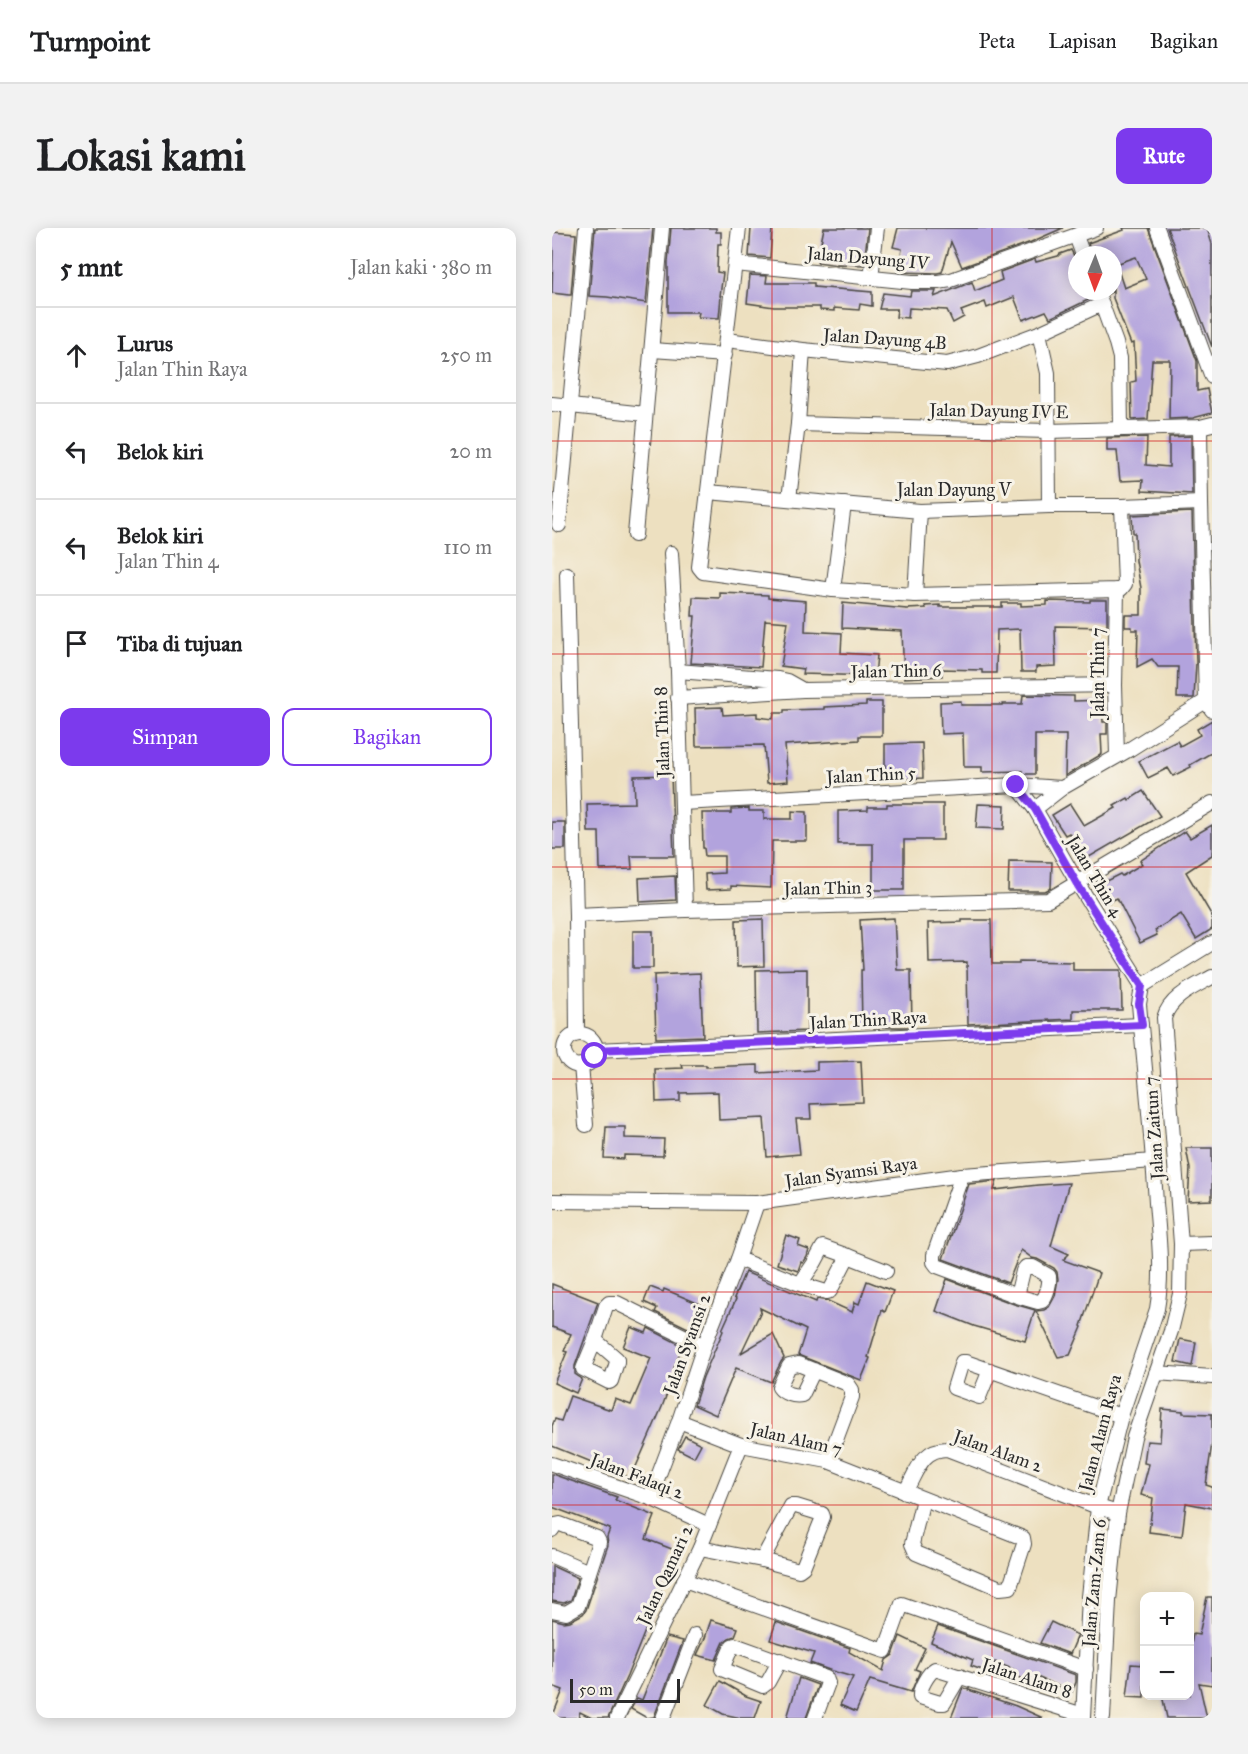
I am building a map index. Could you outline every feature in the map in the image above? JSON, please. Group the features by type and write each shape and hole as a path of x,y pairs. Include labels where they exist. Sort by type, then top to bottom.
{"street":[{"path":"559,525 586,228"},
{"path":"634,535 662,228"},
{"path":"739,228 699,567 703,572 834,590 915,596 1117,590"},
{"path":"871,278 877,228"},
{"name":"Jalan Dayung IV","path":"735,264 912,282 951,280 1096,228"},
{"path":"1156,228 1212,377"},
{"path":"1076,236 1080,246"},
{"name":"Jalan Dayung 4B","path":"727,340 947,364 978,356 1039,333 1096,300"},
{"path":"1100,300 1120,358 1121,429"},
{"path":"1039,333 1048,373 1049,506"},
{"path":"652,350 725,356"},
{"path":"789,499 798,424 803,350"},
{"path":"552,404 645,414"},
{"name":"Jalan Dayung IV E","path":"798,424 1048,431 1206,425"},
{"path":"1035,809 1062,788 1210,703 1200,503 1206,425"},
{"name":"Jalan Dayung V","path":"708,492 920,511 1200,503"},
{"path":"834,590 844,504"},
{"name":"Jalan Thin 7","path":"1117,755 1115,685 1117,590 1125,584 1122,506"},
{"path":"915,596 920,511"},
{"name":"Jalan Thin 8","path":"671,553 678,671 685,910"},
{"path":"567,574 577,1034"},
{"path":"678,671 778,679 803,690"},
{"name":"Jalan Thin 6","path":"678,698 803,690 1115,685"},
{"name":"Jalan Thin 5","path":"682,803 1016,785 1062,788"},
{"name":"Jalan Thin 4","path":"1016,785 1035,809 1077,884 1142,986"},
{"name":"Jalan Thin 3","path":"576,915 1051,899 1212,803"},
{"path":"1142,986 1212,943"},
{"name":"Jalan Zaitun 7","path":"1181,1245 1164,1028 1167,1010 1182,995 1212,976"},
{"name":"Jalan Alam Raya","path":"1083,1716 1089,1597 1098,1508 1121,1416 1160,1291 1154,1161 1139,1004 1142,986"},
{"name":"Jalan Thin Raya","path":"596,1050 1142,1025"},
{"path":"577,1034 586,1035 594,1041 596,1050 591,1061 581,1065 569,1061 558,1050 577,1034"},
{"path":"581,1065 586,1125"},
{"name":"Jalan Syamsi Raya","path":"552,1201 757,1203 962,1175 1154,1161"},
{"path":"962,1175 934,1255 934,1262 937,1266 1017,1296"},
{"name":"Jalan Syamsi 2","path":"650,1498 757,1203"},
{"path":"1181,1245 1212,1243"},
{"name":"Jalan Zam-Zam 6","path":"1103,1718 1109,1602 1118,1513 1134,1437 1171,1331 1180,1294 1181,1245"},
{"path":"800,1284 816,1262 823,1247 886,1271"},
{"path":"738,1259 820,1292 830,1291 848,1256"},
{"path":"595,1340 606,1306 613,1302 704,1346"},
{"path":"814,1370 848,1384 852,1390 852,1396 828,1461"},
{"path":"990,1370 1121,1416"},
{"path":"1156,1373 1212,1377"},
{"name":"Jalan Alam 7","path":"679,1421 741,1445 828,1461 1023,1538 1024,1544 1010,1587 1000,1587 916,1553 912,1544 923,1499"},
{"name":"Jalan Qamari 2","path":"617,1718 700,1548 741,1445"},
{"name":"Jalan Alam 2","path":"905,1492 926,1455 932,1451 947,1449 1098,1508 1118,1513"},
{"name":"Jalan Falaqi 2","path":"552,1464 650,1498 709,1525"},
{"path":"700,1548 796,1569 802,1568 823,1517 822,1514 791,1506 762,1560"},
{"path":"552,1530 560,1524 597,1538 599,1542 578,1606 566,1613 552,1610"},
{"path":"552,1556 589,1572"},
{"path":"684,1580 885,1651 902,1604 1086,1669"},
{"path":"663,1718 694,1635"},
{"path":"780,1660 828,1680 815,1718"},
{"name":"Jalan Alam 8","path":"960,1676 1083,1716"}],"building":[{"path":"595,228 653,228 646,303 589,296"},
{"path":"671,228 716,228 716,232 721,232 717,272 723,273 719,318 698,317 699,312 668,312"},
{"path":"751,228 772,228 770,258 749,256"},
{"path":"824,228 868,228 864,265 817,262"},
{"path":"898,228 1063,228 962,267 951,242 942,272 937,273 898,272 902,249 893,247"},
{"path":"1123,228 1148,228 1197,361 1197,391 1207,389 1212,413 1193,418 1169,419 1170,360 1152,360 1148,419 1132,420 1131,382 1136,381 1134,343 1131,344 1114,300 1122,300 1122,282 1124,288 1146,279 1136,257 1122,262 1122,246 1089,246 1088,243 1124,230"},
{"path":"1167,228 1207,228 1212,244 1212,347"},
{"path":"552,232 576,234 571,295 552,293"},
{"path":"1068,251 1068,300 1088,300 1050,318 1046,311 1023,320 1014,297 987,308 985,302 961,311 964,317 953,323 947,310 909,308 908,318 896,317 897,309 879,309 883,293 910,296 911,291 936,291 934,297 972,282 975,291 1002,280 1000,272 1035,259 1036,262"},
{"path":"750,275 767,276 766,283 814,283 814,287 872,292 872,306 860,304 859,310 834,308 834,311 820,310 820,307 774,307 747,303"},
{"path":"1191,436 1192,494 1142,491 1143,480 1120,481 1117,451 1107,451 1107,438 1147,437 1146,465 1169,467 1169,437"},
{"path":"1192,512 1196,663 1194,698 1177,698 1178,667 1158,667 1152,659 1137,667 1138,630 1125,627 1125,615 1141,615 1141,588 1132,515"},
{"path":"720,593 768,595 768,598 806,601 805,631 842,633 841,653 877,655 875,676 802,674 803,669 781,666 788,622 765,620 761,667 691,663 695,616 692,616 693,597 720,598"},
{"path":"1090,600 1107,600 1107,627 1055,626 1056,666 1036,667 1036,672 1021,672 1020,629 997,630 996,673 982,673 982,670 941,669 942,676 904,678 902,631 842,628 843,603 907,609 940,605 940,607 1002,607 1002,603 1021,603 1021,606 1047,605 1047,601 1090,602"},
{"path":"1023,695 1074,696 1074,701 1102,700 1103,722 1107,722 1107,734 1101,734 1102,754 1065,776 1066,735 1035,735 1035,774 1022,774 1022,771 982,772 982,767 964,767 963,733 941,734 940,702 961,701 961,705 1022,704"},
{"path":"866,702 882,702 882,736 859,736 859,740 785,745 788,781 767,783 764,745 696,746 695,708 722,707 723,715 757,713 757,717 773,719 774,713 784,713 784,710 866,705"},
{"path":"1212,720 1212,754 1173,776 1168,768 1148,778 1139,761 1177,741 1180,746 1200,735 1197,729"},
{"path":"922,743 923,778 905,779 904,774 885,775 885,744"},
{"path":"671,775 674,856 631,856 632,869 600,870 599,832 588,832 587,804 635,803 634,776"},
{"path":"1143,791 1160,816 1084,860 1069,833 1065,835 1052,815 1070,804 1084,826 1116,808 1114,806"},
{"path":"887,804 943,804 943,840 904,840 904,890 873,890 873,844 838,844 838,811 868,810 868,807 887,807"},
{"path":"978,804 1005,805 1004,829 976,828"},
{"path":"749,808 749,811 764,811 764,819 792,819 792,811 807,812 807,841 772,841 771,888 731,886 731,889 706,890 705,874 724,873 724,856 705,856 702,813 731,813 731,809"},
{"path":"552,822 565,822 565,849 552,849"},
{"path":"1212,825 1212,855 1186,872 1212,916 1212,929 1196,939 1181,914 1155,930 1157,935 1140,943 1117,898 1109,902 1100,884 1120,874 1122,876 1142,864 1140,861 1185,831 1190,838"},
{"path":"1009,861 1052,862 1051,888 1045,891 1008,891"},
{"path":"675,876 676,900 640,902 639,878"},
{"path":"894,918 897,970 911,970 912,1027 862,1027 861,970 863,970 860,920"},
{"path":"763,919 764,966 737,967 736,920"},
{"path":"962,920 991,920 992,964 1019,964 1019,961 1073,962 1073,970 1121,970 1122,1010 1073,1010 1073,1019 968,1024 967,962 929,963 928,923 962,922"},
{"path":"633,931 653,931 653,968 633,968"},
{"path":"807,969 807,1031 757,1033 756,970"},
{"path":"700,973 703,1036 656,1038 654,975"},
{"path":"861,1061 863,1102 810,1104 811,1119 796,1119 800,1154 767,1157 764,1118 719,1120 718,1092 680,1093 680,1101 656,1102 655,1069 683,1068 682,1065 706,1065 706,1067 758,1065 758,1073 817,1070 817,1062"},
{"path":"606,1127 625,1127 625,1138 664,1139 663,1156 624,1155 624,1159 604,1158"},
{"path":"1186,1148 1212,1148 1212,1200 1188,1201 1190,1169"},
{"path":"997,1181 994,1190 1069,1183 1051,1246 1069,1254 1063,1260 1099,1273 1082,1327 1070,1355 1058,1357 1036,1311 1049,1307 1055,1296 1058,1279 1054,1268 1021,1250 1008,1283 943,1259 969,1184"},
{"path":"786,1235 800,1240 798,1246 809,1250 798,1271 777,1264"},
{"path":"745,1272 816,1302 817,1299 828,1301 852,1312 855,1302 859,1304 867,1281 893,1291 885,1312 882,1310 868,1357 870,1358 861,1380 798,1355 806,1330 760,1308 761,1311 741,1353 773,1334 784,1358 771,1382 736,1368 716,1415 694,1405"},
{"path":"947,1279 1035,1310 1025,1341 974,1326 936,1311"},
{"path":"552,1284 598,1302 575,1366 575,1374 582,1379 576,1393 554,1383 567,1352 564,1351 571,1334 552,1327"},
{"path":"650,1287 663,1292 664,1289 702,1305 692,1330 655,1312 657,1308 644,1302"},
{"path":"631,1327 646,1333 648,1328 683,1346 662,1407 631,1478 552,1446 552,1426 555,1419 561,1421 570,1396 611,1410 615,1399 631,1405 651,1358 623,1347"},
{"path":"1180,1339 1196,1342 1192,1366 1175,1362"},
{"path":"1162,1409 1183,1411 1183,1413 1212,1414 1212,1443 1206,1485 1212,1487 1212,1508 1186,1503 1182,1536 1149,1532 1153,1498 1141,1495 1149,1464 1144,1463 1147,1441 1160,1442"},
{"path":"685,1436 701,1444 694,1457 678,1449"},
{"path":"552,1474 617,1497 615,1500 655,1516 646,1539 677,1551 608,1718 592,1718 580,1712 578,1718 552,1718 563,1690 552,1686 552,1619 570,1621 586,1610 608,1545 607,1537 610,1529 552,1507"},
{"path":"552,1566 578,1578 571,1600 564,1603 552,1601"},
{"path":"1207,1597 1212,1597 1212,1685 1199,1683 1207,1718 1167,1718 1163,1700 1194,1700 1194,1634 1199,1635"},
{"path":"711,1620 738,1628 735,1636 724,1642 716,1660 697,1655"},
{"path":"776,1622 850,1648 849,1652 883,1671 886,1660 893,1655 900,1636 925,1648 915,1669 920,1671 911,1692 870,1680 856,1712 840,1705 853,1677 810,1663 814,1653 770,1640"},
{"path":"1051,1622 1078,1635 1070,1654 1040,1643"},
{"path":"938,1626 1076,1675 1072,1692 1037,1677 1035,1682 1014,1676 1015,1670 995,1662 991,1673 971,1666 973,1660 931,1642"},
{"path":"667,1637 683,1641 654,1717 647,1718 631,1709 637,1698 642,1700"},
{"path":"1131,1664 1140,1665 1140,1698 1127,1697"},
{"path":"799,1678 818,1685 806,1718 787,1718"},
{"path":"720,1681 746,1696 761,1701 755,1718 723,1714 707,1705"},
{"path":"963,1688 1016,1706 1043,1718 951,1718"}],"route":[{"path":"595,1056 596,1050 1142,1025 1139,1004 1142,986 1077,884 1035,809 1016,785"}]}
